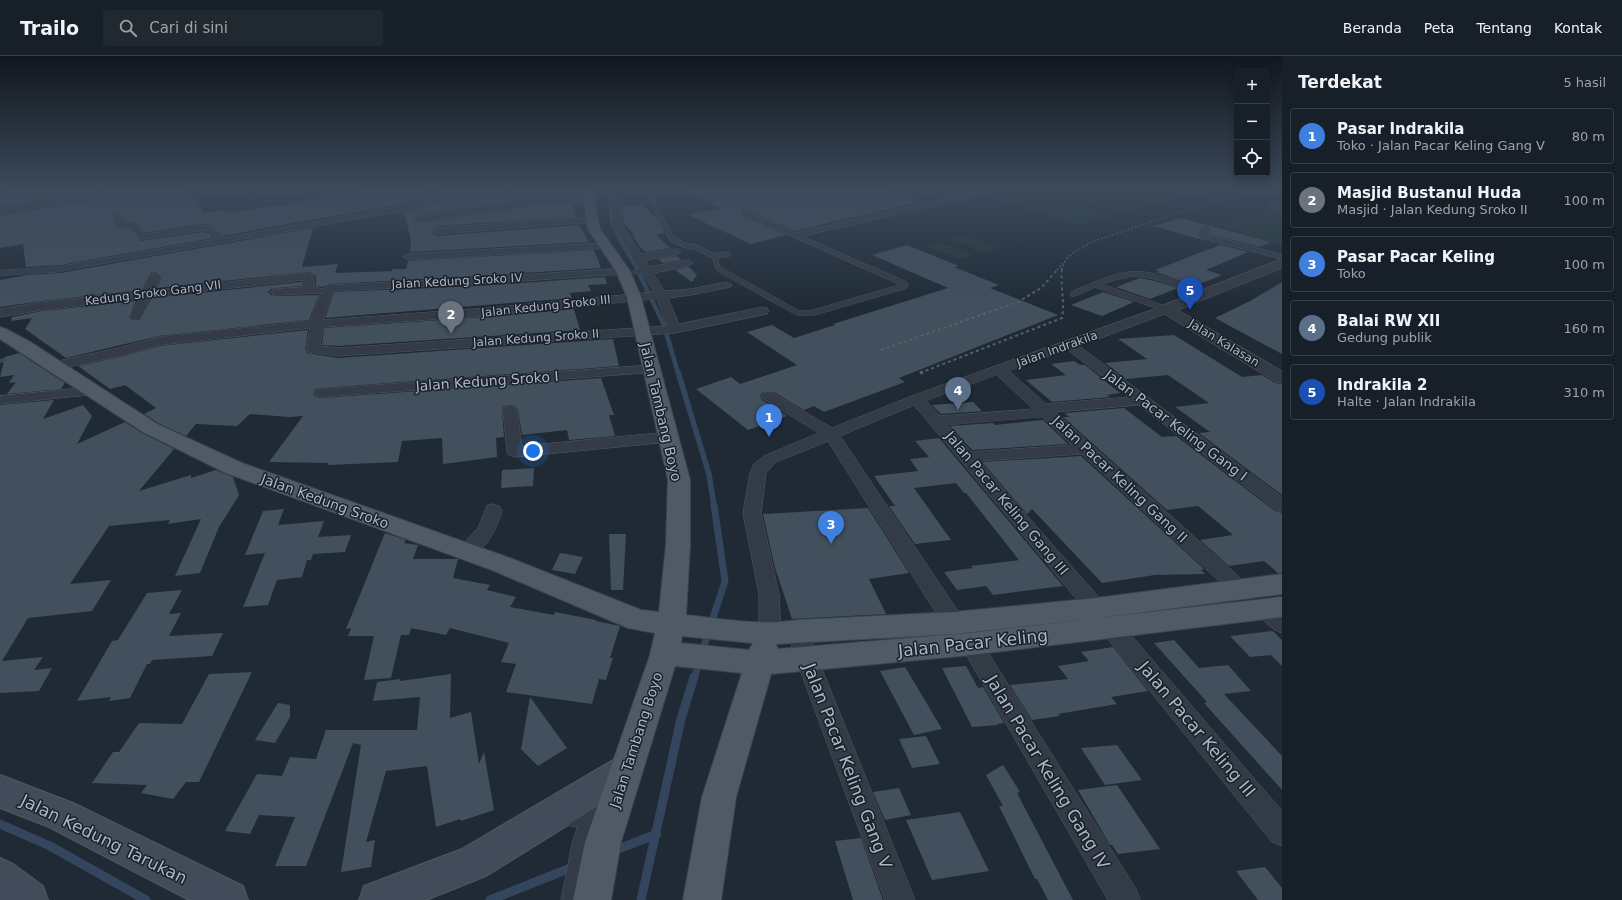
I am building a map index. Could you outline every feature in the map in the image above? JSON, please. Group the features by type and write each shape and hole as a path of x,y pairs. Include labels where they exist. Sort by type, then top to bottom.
{"main road":[{"name":"Jalan Tambang Boyo","path":"592,900 596,843 670,654 675,625 679,480 652,369 647,331 633,272 605,246 594,228"},
{"name":"Jalan Kedung Sroko","path":"0,332 150,428 234,468 466,551 638,620 675,625"},
{"name":"Jalan Pacar Keling","path":"670,654 746,662 807,659 971,644 1240,589 1282,584"},
{"name":"Jalan Pacar Keling","path":"675,625 734,632 784,632 1103,617 1277,614"},
{"path":"702,900 719,797 746,662 784,632"},
{"path":"378,900 473,862 625,771"},
{"name":"Jalan Kedung Tarukan","path":"0,791 61,815 229,900"},
{"path":"0,877 29,900"}],"street":[{"path":"436,230 461,228"},
{"path":"620,228 638,258"},
{"path":"408,257 605,246"},
{"path":"638,258 676,252"},
{"path":"638,258 633,272 659,295 672,329"},
{"name":"Jalan Kedung Sroko IV","path":"276,292 633,272 688,263"},
{"name":"Jalan Indrakila","path":"831,434 917,399 1070,345 1205,294 1281,263"},
{"path":"136,316 144,294 156,276"},
{"name":"Kedung Sroko Gang VII","path":"0,313 34,307 307,276 310,277 308,290"},
{"name":"Jalan Kedung Sroko III","path":"54,366 120,352 159,341 316,324 499,311 659,295 726,286"},
{"path":"316,324 328,289"},
{"name":"Jalan Kalasan","path":"1166,309 1282,378"},
{"path":"647,331 672,329 763,311"},
{"name":"Jalan Kedung Sroko II","path":"316,324 316,338 313,349 338,352 647,331"},
{"name":"Jalan Pacar Keling Gang I","path":"1070,345 1282,506"},
{"name":"Jalan Kedung Sroko I","path":"321,393 652,369"},
{"name":"Jalan Pacar Keling Gang II","path":"999,370 1088,449 1240,589"},
{"path":"0,400 92,391"},
{"path":"768,396 831,434 954,623"},
{"name":"Jalan Pacar Keling Gang III","path":"917,399 969,457 1103,617"},
{"path":"937,421 1144,400"},
{"path":"510,410 515,452 669,437"},
{"name":"Jalan Pacar Keling Gang V","path":"831,434 770,459 760,468 752,513 769,594 784,632 807,659 900,900"},
{"path":"969,457 1088,449"},
{"path":"466,551 485,533 490,524 493,510"},
{"name":"Jalan Pacar Keling III","path":"1103,617 1282,832"},
{"name":"Jalan Pacar Keling Gang IV","path":"971,644 1125,900"},
{"path":"563,808 586,812 594,827 596,843 579,900"}],"lane":[{"path":"136,228 141,237 201,228"},
{"path":"206,228 210,229 220,240"},
{"path":"0,273 45,270 110,261 287,228"},
{"path":"666,228 672,239 684,245 695,247 714,256 728,254"},
{"path":"714,256 718,268 798,313 812,313 905,286 905,284 901,282 781,228"},
{"path":"796,235 825,228"},
{"path":"1206,229 1201,233 1205,236 1281,263"},
{"path":"1073,294 1130,274 1138,274 1205,294"},
{"path":"1096,285 1166,309"}],"green space":[{"path":"1225,228 1282,228 1282,245"},
{"path":"963,235 998,248 984,252 950,239"},
{"path":"939,242 973,255 960,259 925,246"}],"building":[{"path":"0,228 132,229 140,241 203,232 208,233 213,238 61,265 26,267 23,244 0,248"},
{"path":"140,228 174,228 143,233"},
{"path":"214,228 264,228 222,236"},
{"path":"311,228 313,228 302,267 338,264 335,273 392,271 393,269 406,269 408,261 594,250 601,268 331,284 323,287 316,286 316,276 309,272 157,288 162,276 156,272 151,273 142,290 0,307 0,280 28,275 60,273"},
{"path":"408,228 434,228 430,232 436,236 535,228 581,228 589,242 410,252 411,240"},
{"path":"628,228 662,228 665,233 656,235 670,248 646,252 641,248 632,235 634,235"},
{"path":"717,228 771,228 786,235 751,244"},
{"path":"789,228 806,228 795,231"},
{"path":"1162,228 1201,228 1198,231 1199,236 1207,241 1248,252 1206,270 1222,275 1195,286 1156,272 1159,271 1155,270 1220,245"},
{"path":"1209,228 1220,228 1271,242 1260,247 1209,234 1208,232"},
{"path":"907,245 959,266 954,267 999,285 990,288 1058,315 899,378 905,382 824,412 814,406 804,410 774,392 763,392 760,395 762,400 787,416 748,430 696,389 731,377 740,384 797,365 747,332 772,325 794,338 835,325 833,324 948,288 872,255"},
{"path":"677,256 681,260 663,263 658,259"},
{"path":"689,267 697,275 692,282 675,270"},
{"path":"605,277 607,284 588,285 591,291 570,293 572,298 325,318 334,292 479,286"},
{"path":"1140,278 1178,288 1150,299 1116,287"},
{"path":"302,282 302,286 276,288 271,289 268,292 271,295 276,296 319,295 309,320 159,336 66,358 25,329 32,318 11,321 12,317 42,311 136,301 129,317 132,320 140,320 152,298"},
{"path":"1282,282 1282,354 1215,318 1250,301"},
{"path":"1103,292 1134,302 1102,316 1071,305"},
{"path":"574,309 580,330 338,346 322,345 324,328 499,316"},
{"path":"308,330 305,349 307,353 338,358 613,339 619,366 321,388 315,389 313,394 316,397 321,398 601,378 614,415 609,415 615,436 569,440 567,430 522,435 518,409 515,406 510,405 504,406 502,410 504,437 496,438 497,457 443,464 442,438 402,441 398,462 328,465 328,463 269,462 303,416 289,417 250,414 237,426 196,424 186,436 158,423 144,414 156,408 125,385 110,389 78,366 120,357 160,346"},
{"path":"1174,335 1242,377 1262,375 1275,383 1282,384 1282,495 1199,433 1210,432 1175,407 1209,403 1168,375 1126,379 1105,363 1147,359 1118,339"},
{"path":"19,353 65,383 61,389 7,394 16,382 9,383 14,375 0,377 5,357"},
{"path":"1074,361 1080,365 1085,365 1120,393 1107,395 1110,397 1052,402 1026,380 1066,375 1051,364"},
{"path":"54,400 43,419 83,405 92,416 77,444 125,422 142,433 174,449 139,491 191,475 191,478 216,470 233,477 239,495 219,527 200,573 175,576 201,519 168,524 170,520 109,526 70,584 111,580 92,611 28,618 2,661 43,657 34,670 52,668 39,691 0,693 0,405"},
{"path":"973,402 982,411 941,414 932,405"},
{"path":"1124,408 1162,437 1176,436 1275,511 1282,513 1282,573 1278,573 1264,561 1229,566 1200,540 1233,535 1198,506 1167,510 1063,417 1069,417 1065,413"},
{"path":"1043,420 1068,444 972,450 950,426 993,423 995,425"},
{"path":"939,438 1063,586 993,595 986,586 957,590 944,572 973,568 971,566 1019,560 966,493 964,493 956,483 914,488 951,540 915,544 889,506 895,506 874,476 918,471 910,459 929,457 915,441"},
{"path":"1081,456 1204,569 1201,570 1205,574 1155,575 1102,583 1032,509 1027,514 982,462"},
{"path":"534,468 533,486 501,488 502,470"},
{"path":"868,508 909,573 869,579 886,614 792,619 775,568 763,514"},
{"path":"284,509 278,525 324,521 318,537 351,535 345,552 313,554 311,560 307,560 302,577 277,580 268,605 243,607 265,553 245,555 263,511"},
{"path":"385,533 406,540 404,543 418,545 413,559 458,559 453,578 490,585 487,590 516,597 510,607 554,615 555,612 620,626 610,658 613,658 606,680 599,679 592,704 506,692 516,664 501,662 509,643 450,628 446,635 411,628 409,635 401,635 391,678 364,680 374,636 348,636 351,628 346,629"},
{"path":"609,534 626,534 623,590 611,590"},
{"path":"560,553 583,557 575,574 552,570"},
{"path":"182,590 169,614 181,613 169,636 223,633 212,656 152,660 150,664 147,664 130,698 109,701 111,697 77,701 112,641 118,640 147,593"},
{"path":"1273,631 1282,640 1282,666 1271,655 1250,657 1230,636"},
{"path":"1174,640 1199,668 1228,665 1251,691 1224,694 1282,756 1282,790 1204,703 1207,702 1154,643"},
{"path":"1113,647 1148,691 1111,697 1117,704 1058,714 1060,716 1032,720 1010,685 1068,679 1058,666 1089,661 1081,652"},
{"path":"966,666 978,688 983,687 1004,723 997,724 998,725 972,727 942,668"},
{"path":"905,667 942,729 914,735 880,671"},
{"path":"252,672 199,782 186,782 173,799 141,793 147,785 92,783 113,752 119,752 139,723 182,724 209,674"},
{"path":"451,674 450,718 471,712 479,764 484,752 494,810 461,821 460,819 436,827 427,766 386,771 366,842 375,840 371,867 341,872 361,745 353,743 306,866 275,866 295,817 259,815 250,834 225,831 257,774 282,776 290,757 316,759 326,730 417,730 420,697 373,701 377,682 400,679 400,681"},
{"path":"530,697 567,748 538,766 521,749"},
{"path":"278,703 290,705 290,717 275,743 255,740"},
{"path":"926,736 940,764 912,768 899,739"},
{"path":"1117,745 1142,780 1105,785 1081,748"},
{"path":"1003,765 1020,792 1017,793 1073,900 1048,900 1037,879 1035,879 999,806 1003,806 986,775"},
{"path":"1117,785 1160,849 1118,854 1112,845 1110,845 1078,790"},
{"path":"899,788 911,815 885,820 873,792"},
{"path":"960,812 989,871 932,880 906,820"},
{"path":"861,838 883,900 853,900 835,841"},
{"path":"1265,867 1282,888 1282,900 1258,900 1236,871"}],"waterway":[{"path":"615,228 638,270"},
{"path":"637,269 664,325 678,373"},
{"path":"0,361 4,360"},
{"path":"678,372 709,474 714,506"},
{"path":"702,652 725,581 714,505"},
{"path":"694,678 700,660"},
{"path":"655,835 681,719 694,677"},
{"path":"0,824 50,846 146,900"},
{"path":"613,851 655,835"},
{"path":"641,900 655,835"},
{"path":"490,900 573,867"}],"railway":[{"path":"1062,270 1066,259 1075,251 1097,240 1132,228"},
{"path":"1057,270 1063,263"},
{"path":"881,350 1018,302 1041,288 1058,269"},
{"path":"923,372 920,373 1062,318 1062,270"}],"place":[{"name":"Indrakila 2","path":"1190,310"},
{"name":"Masjid Bustanul Huda","path":"451,334"},
{"name":"Balai RW XII","path":"958,410"},
{"name":"Pasar Indrakila","path":"769,437"},
{"name":"Pasar Pacar Keling","path":"831,544"}]}
